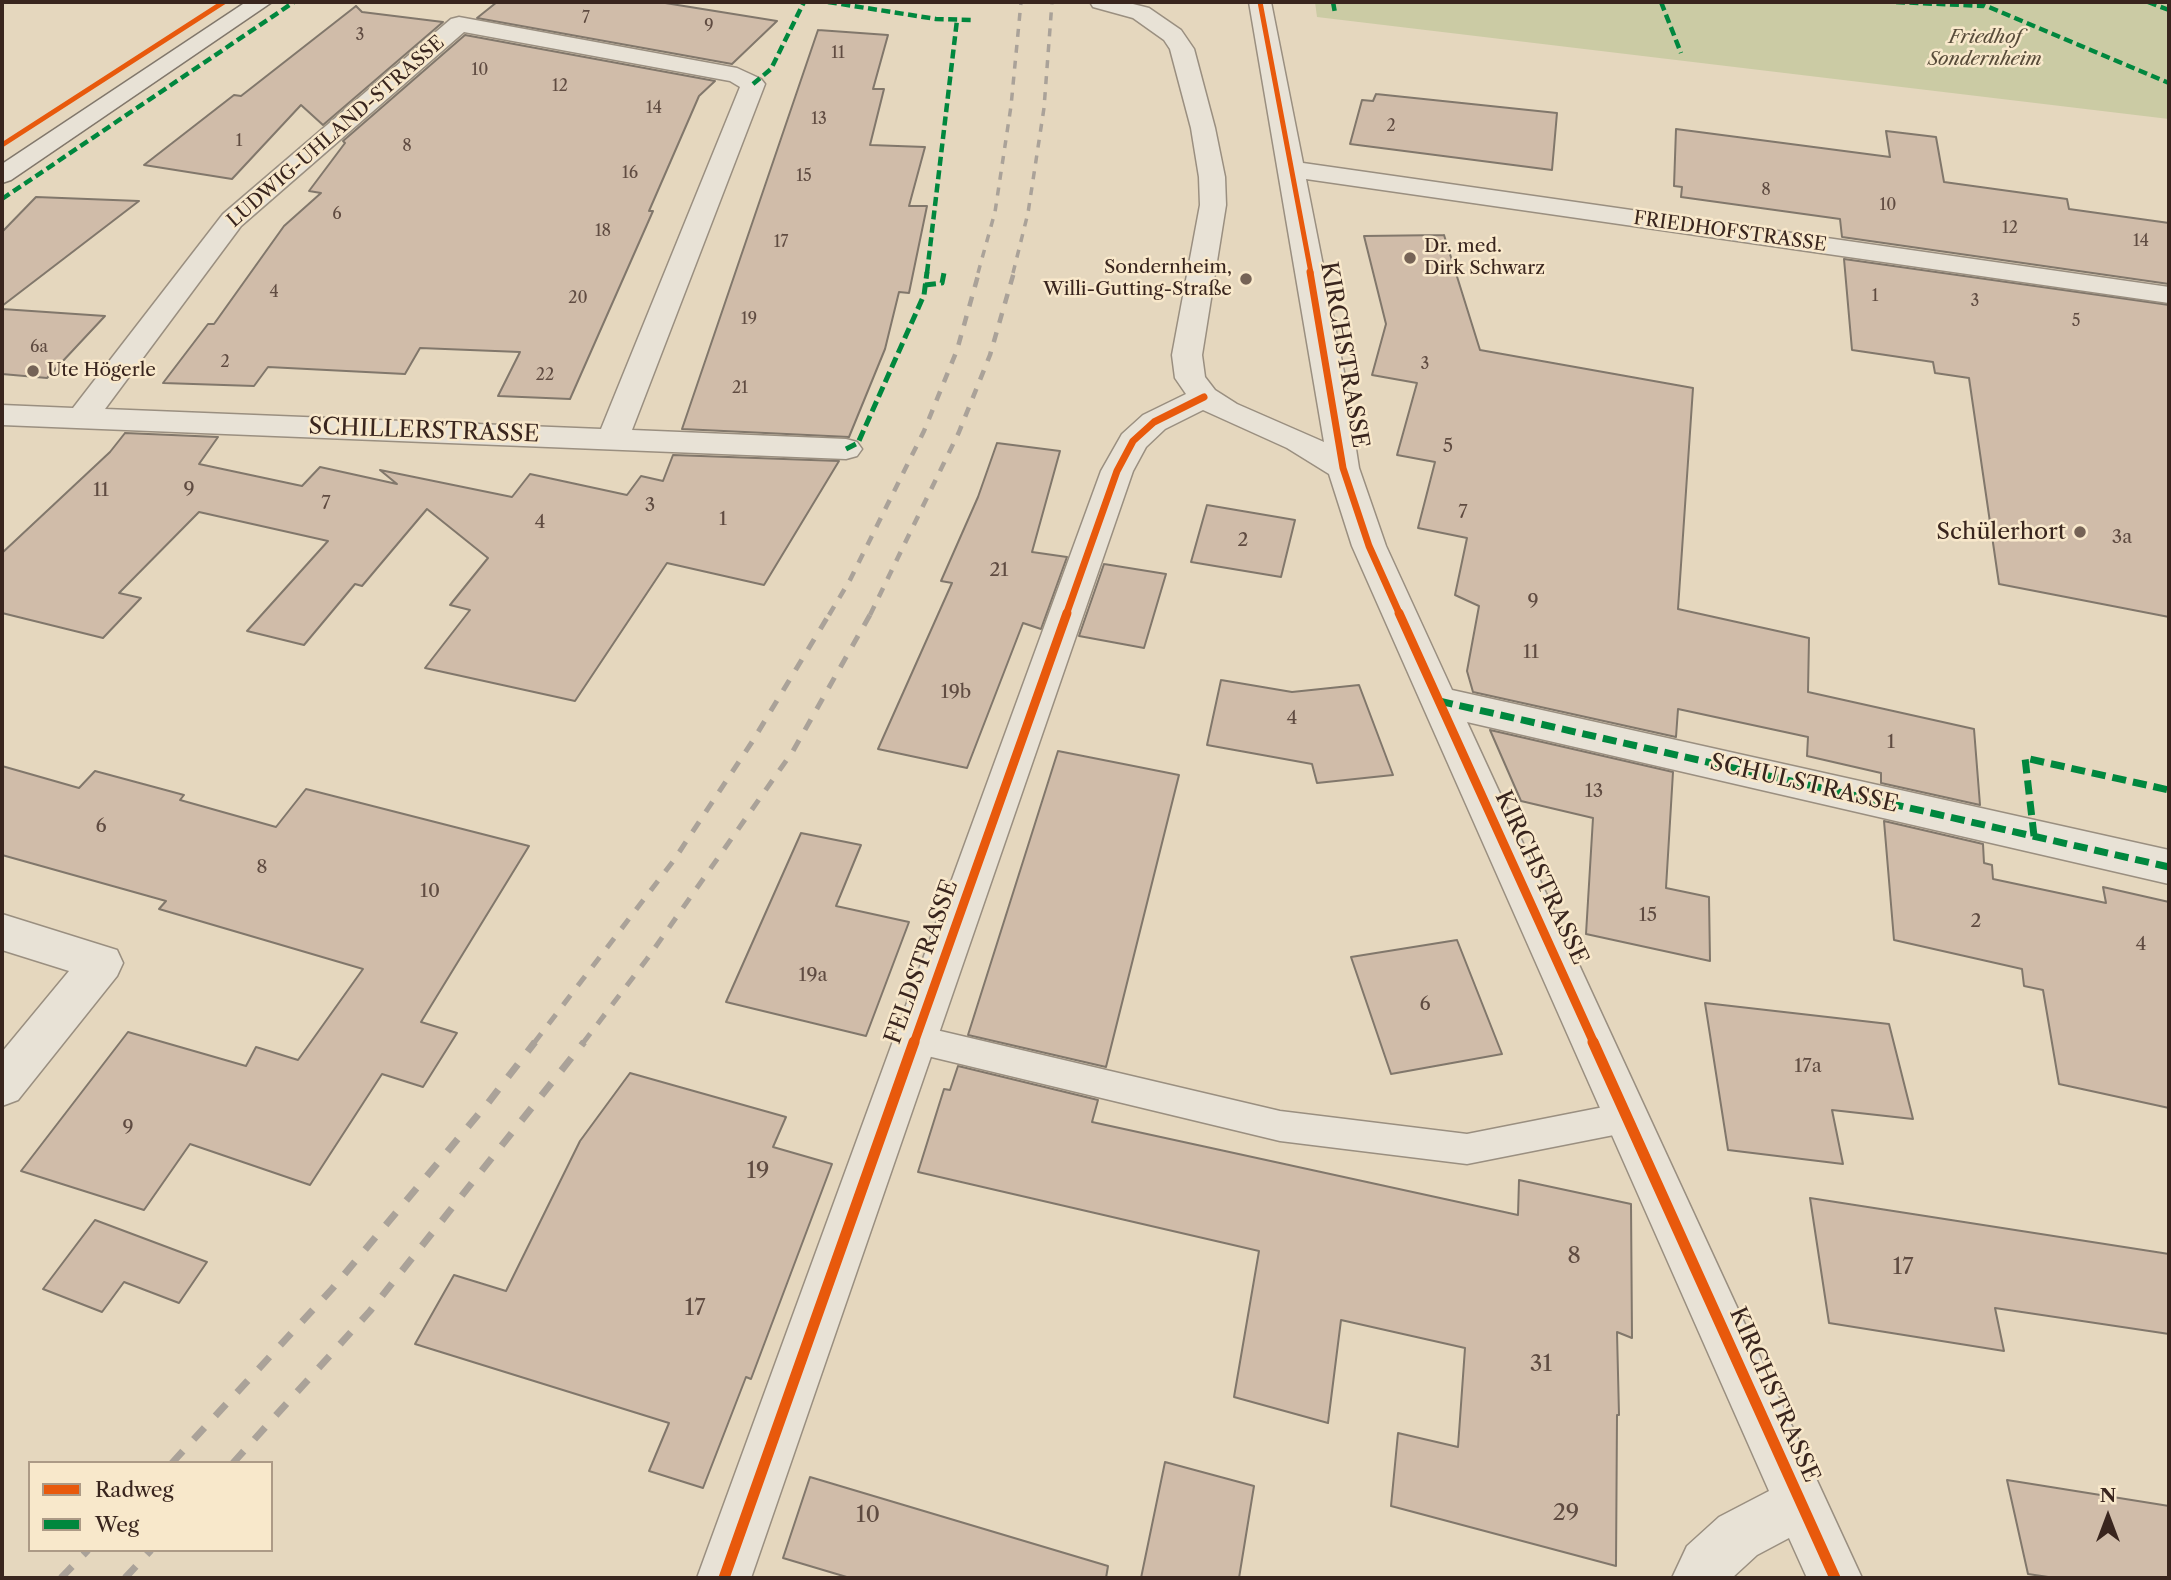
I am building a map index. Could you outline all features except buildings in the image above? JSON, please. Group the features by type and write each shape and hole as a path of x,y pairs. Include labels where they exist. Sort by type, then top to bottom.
{"street":[{"path":"2,175 261,2"},
{"path":"1101,2 1131,9 1160,24 1182,49 1212,177 1213,205 1186,355 1190,378 1204,397 1226,411 1310,446 1343,468"},
{"name":"KIRCHSTRASSE","path":"1260,2 1329,372 1343,468 1369,546 1835,1578"},
{"name":"LUDWIG-UHLAND-STRASSE","path":"82,418 232,219 459,24 737,75 753,83 613,438"},
{"name":"FRIEDHOFSTRASSE","path":"1292,169 2169,295"},
{"name":"FELDSTRASSE","path":"724,1578 1117,471 1133,441 1154,422 1204,397"},
{"name":"SCHILLERSTRASSE","path":"2,415 846,449"},
{"name":"SCHULSTRASSE","path":"1439,701 2169,867"},
{"path":"2,932 102,963 2,1085"},
{"path":"1699,1578 1706,1564 1738,1536 1801,1503"}],"lane":[{"path":"915,1039 1280,1126 1466,1149 1629,1117"}],"green space":[{"name":"Friedhof Sondernheim","path":"1315,2 2169,2 2169,119 1317,17"}],"railway":[{"path":"978,273 995,212 1011,106 1021,2"},
{"path":"1013,273 1028,213 1044,108 1052,2"},
{"path":"829,615 850,580 924,431 957,350 979,272"},
{"path":"871,613 959,432 990,355 1014,272"},
{"path":"534,1043 674,860 752,742 830,613"},
{"path":"583,1043 647,959 793,751 871,613"},
{"path":"174,1461 332,1289 488,1103 535,1042"},
{"path":"235,1461 370,1311 584,1042"},
{"path":"61,1578 86,1552"},
{"path":"125,1578 149,1552"}],"marked path":[{"path":"2,199 294,2"},
{"path":"753,84 771,69 804,2"},
{"path":"828,2 936,19 974,20"},
{"path":"1333,2 1335,13"},
{"path":"1661,2 1681,53"},
{"path":"1896,2 1984,6"},
{"path":"1977,2 2169,83"},
{"path":"2148,2 2169,10"},
{"path":"846,449 858,443 924,295 957,20"},
{"path":"925,285 942,283 944,273"},
{"path":"1439,701 2169,867"},
{"path":"2034,836 2025,758 2169,790"}],"cycle path":[{"path":"2,145 224,2"},
{"path":"1260,2 1329,372 1343,468 1369,546 1835,1578"},
{"path":"724,1578 1117,471 1133,441 1154,422 1204,397"}],"place":[{"name":"Dr. med. Dirk Schwarz","path":"1410,258"},
{"name":"Sondernheim, Willi-Gutting-Straße","path":"1246,279"},
{"name":"Ute Högerle","path":"33,371"},
{"name":"Schülerhort","path":"2080,532"}]}
